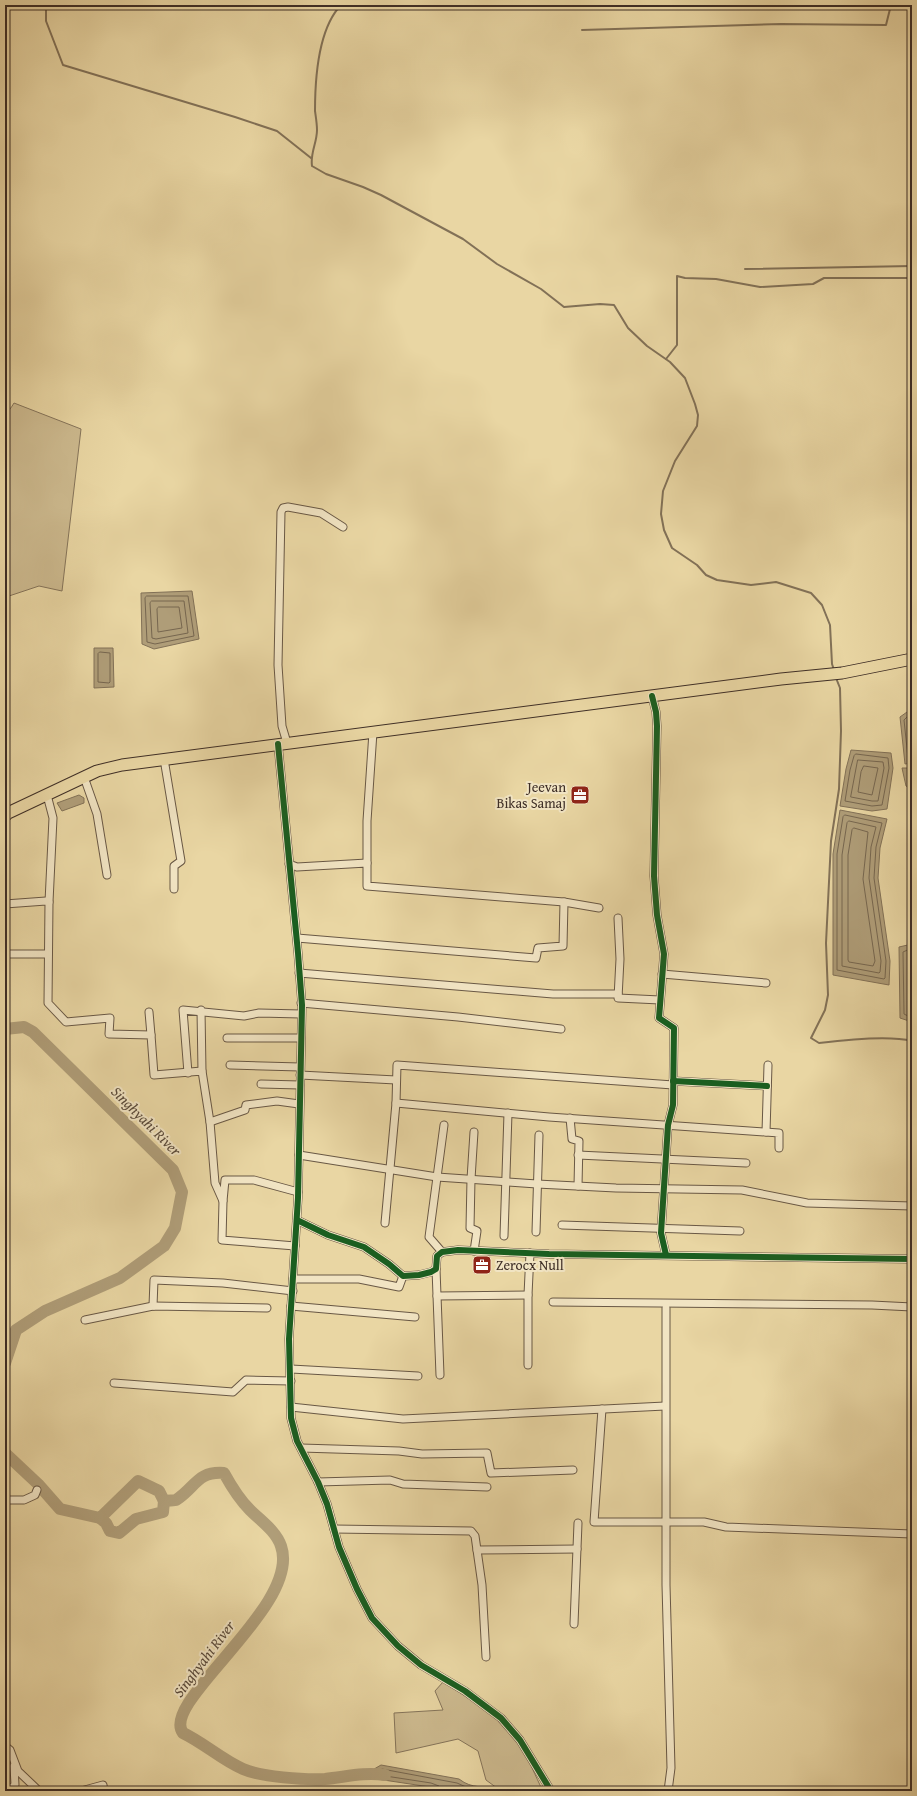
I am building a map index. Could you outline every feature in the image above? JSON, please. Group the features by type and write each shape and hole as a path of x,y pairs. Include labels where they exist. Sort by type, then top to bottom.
{"main road":[{"path":"5,815 97,771 122,765 283,743 842,673 912,659"}],"street":[{"path":"343,527 321,513 288,507 283,508 281,512 278,665 289,864 297,938 301,1003 297,1220 294,1278 288,1338 291,1369 291,1418 301,1448 318,1482 339,1547 353,1580 372,1618 398,1646 421,1665 465,1691 501,1718 520,1740 551,1791"},
{"path":"652,696 656,712 657,726 654,876 657,915 664,954 659,1018 674,1028 673,1105 668,1125 662,1228 666,1255"},
{"path":"373,732 367,821 367,886 564,902 599,908"},
{"path":"164,759 181,861 174,866 174,889"},
{"path":"84,777 97,814 107,875"},
{"path":"47,795 53,818 49,902 48,1003 66,1022 110,1018 109,1034 151,1035"},
{"path":"289,864 297,867 367,863"},
{"path":"5,904 46,900 49,902"},
{"path":"297,938 536,958 538,948 563,946 564,902"},
{"path":"618,918 620,959 618,998 660,1000"},
{"path":"5,954 48,954"},
{"path":"299,973 553,994 618,994"},
{"path":"662,974 766,983"},
{"path":"301,1003 458,1016 561,1029"},
{"path":"188,1073 183,1010 201,1010 220,1014 244,1016 259,1013 301,1014"},
{"path":"201,1010 202,1071 210,1122 215,1183 223,1201"},
{"path":"149,1012 154,1076 202,1071"},
{"path":"227,1038 301,1038"},
{"path":"385,1223 396,1104 397,1065 673,1083 767,1086"},
{"path":"766,1132 768,1065"},
{"path":"230,1066 396,1080"},
{"path":"261,1084 300,1085"},
{"path":"210,1122 245,1110 246,1105 277,1101 299,1104"},
{"path":"396,1104 778,1133 778,1148"},
{"path":"504,1236 504,1182 508,1113"},
{"path":"570,1118 572,1140 579,1141 578,1186"},
{"path":"442,1252 429,1237 444,1125"},
{"path":"474,1132 470,1228 477,1231 474,1251"},
{"path":"536,1232 539,1135"},
{"path":"299,1155 371,1165 390,1170 437,1177 537,1184 665,1190 742,1190 807,1203 912,1206"},
{"path":"578,1155 746,1163"},
{"path":"295,1246 222,1240 223,1201 225,1180 254,1180 298,1192"},
{"path":"297,1220 328,1235 364,1247 389,1264 403,1276 419,1275 436,1269"},
{"path":"562,1225 740,1231"},
{"path":"440,1375 436,1269 437,1256 442,1252 458,1250 530,1253 912,1259"},
{"path":"528,1365 528,1295 530,1253"},
{"path":"294,1278 359,1279 399,1287 403,1276"},
{"path":"153,1306 154,1280 231,1284 293,1291"},
{"path":"437,1296 528,1295"},
{"path":"553,1302 912,1306"},
{"path":"84,1320 153,1306 267,1308"},
{"path":"291,1306 415,1317"},
{"path":"666,1308 665,1522 671,1768 668,1791"},
{"path":"291,1369 418,1376"},
{"path":"114,1383 233,1392 246,1380 291,1381"},
{"path":"291,1407 403,1419 665,1406"},
{"path":"602,1410 594,1522 704,1522 726,1527 912,1534"},
{"path":"301,1448 399,1451 422,1454 487,1453 491,1473 573,1470"},
{"path":"318,1482 390,1480 403,1484 487,1487"},
{"path":"5,1500 24,1500 35,1495 38,1490"},
{"path":"574,1624 578,1523"},
{"path":"334,1529 472,1531 475,1536 482,1585 486,1657"},
{"path":"477,1550 577,1549"},
{"path":"5,1746 10,1750 14,1766 15,1785 8,1791"},
{"path":"14,1766 39,1791"},
{"path":"46,1791 81,1791 102,1785 104,1791"}],"shaded area":[{"path":"14,403 81,429 62,591 39,586 9,596 5,603 5,470 7,464 7,451 4,423 6,415"},
{"path":"443,1682 494,1717 512,1735 526,1755 543,1791 501,1791 486,1780 478,1751 458,1739 396,1753 394,1713 443,1710 435,1691"}],"water":[{"path":"192,591 199,639 154,649 142,644 141,593"},
{"path":"94,648 113,648 114,687 94,688"},
{"path":"907,712 912,712 912,763 905,764 900,717"},
{"path":"851,750 891,753 893,768 887,809 872,811 840,806 846,769"},
{"path":"902,768 912,768 912,790 906,786"},
{"path":"79,795 84,798 84,803 62,811 57,803"},
{"path":"840,810 887,819 880,848 878,878 890,961 889,985 833,975 833,854"},
{"path":"912,944 912,1022 900,1018 899,947"},
{"path":"381,1765 459,1779 469,1785 494,1791 441,1791 430,1787 377,1779 369,1772"}],"waterway":[{"path":"46,5 46,21 63,65 277,131 311,158"},
{"path":"341,5 333,15 327,27 319,55 315,99 317,135 312,157 312,166 326,174 381,195 463,239 497,264 541,289 564,307 600,304 614,305 628,328 647,346 670,362 685,378 698,415 697,426 675,461 663,491 661,514 664,530 672,548 697,565 706,575 717,580 751,585 776,582 811,593 822,605 830,625 832,664 834,670"},
{"path":"582,30 781,24 886,25 891,5"},
{"path":"745,269 912,266"},
{"path":"666,359 677,345 677,276 685,278 716,279 760,287 813,284 824,278 912,278"},
{"path":"836,678 840,688 841,731 839,789 831,841 826,943 828,995 825,1010 811,1038 819,1043 879,1038 912,1041"},
{"name":"Singhyahi River","path":"5,1029 24,1027 33,1032 173,1170 182,1192 175,1228 164,1246 120,1278 45,1311 16,1330 5,1363"},
{"name":"Singhyahi River","path":"5,1453 38,1484 60,1509 100,1518 138,1481 159,1491 164,1501 176,1500 202,1477 215,1473 224,1473 243,1502 272,1531 279,1541 281,1546 282,1570 271,1596 253,1623 191,1699 181,1719 183,1733 235,1765 251,1772 283,1777 316,1779 362,1774 385,1775"},
{"name":"Singhyahi River","path":"100,1518 106,1523 110,1531 119,1533 136,1519 163,1512 164,1501"}],"cycle path":[{"path":"652,696 656,712 657,726 654,876 657,915 664,954 659,1018 674,1028 673,1105 668,1125 661,1233 666,1255"},
{"path":"278,744 302,1005 298,1198 289,1339 291,1418 297,1441 318,1482 327,1504 339,1547 357,1589 372,1618 398,1646 421,1665 465,1691 501,1718 520,1740 551,1791"},
{"path":"673,1081 767,1086"},
{"path":"297,1220 328,1235 364,1247 389,1264 403,1276 419,1275 431,1272 436,1269 437,1256 442,1252 458,1250 549,1254 912,1259"}],"place":[{"name":"Jeevan Bikas Samaj","path":"580,795"},
{"name":"Zerocx Null","path":"482,1265"}]}
